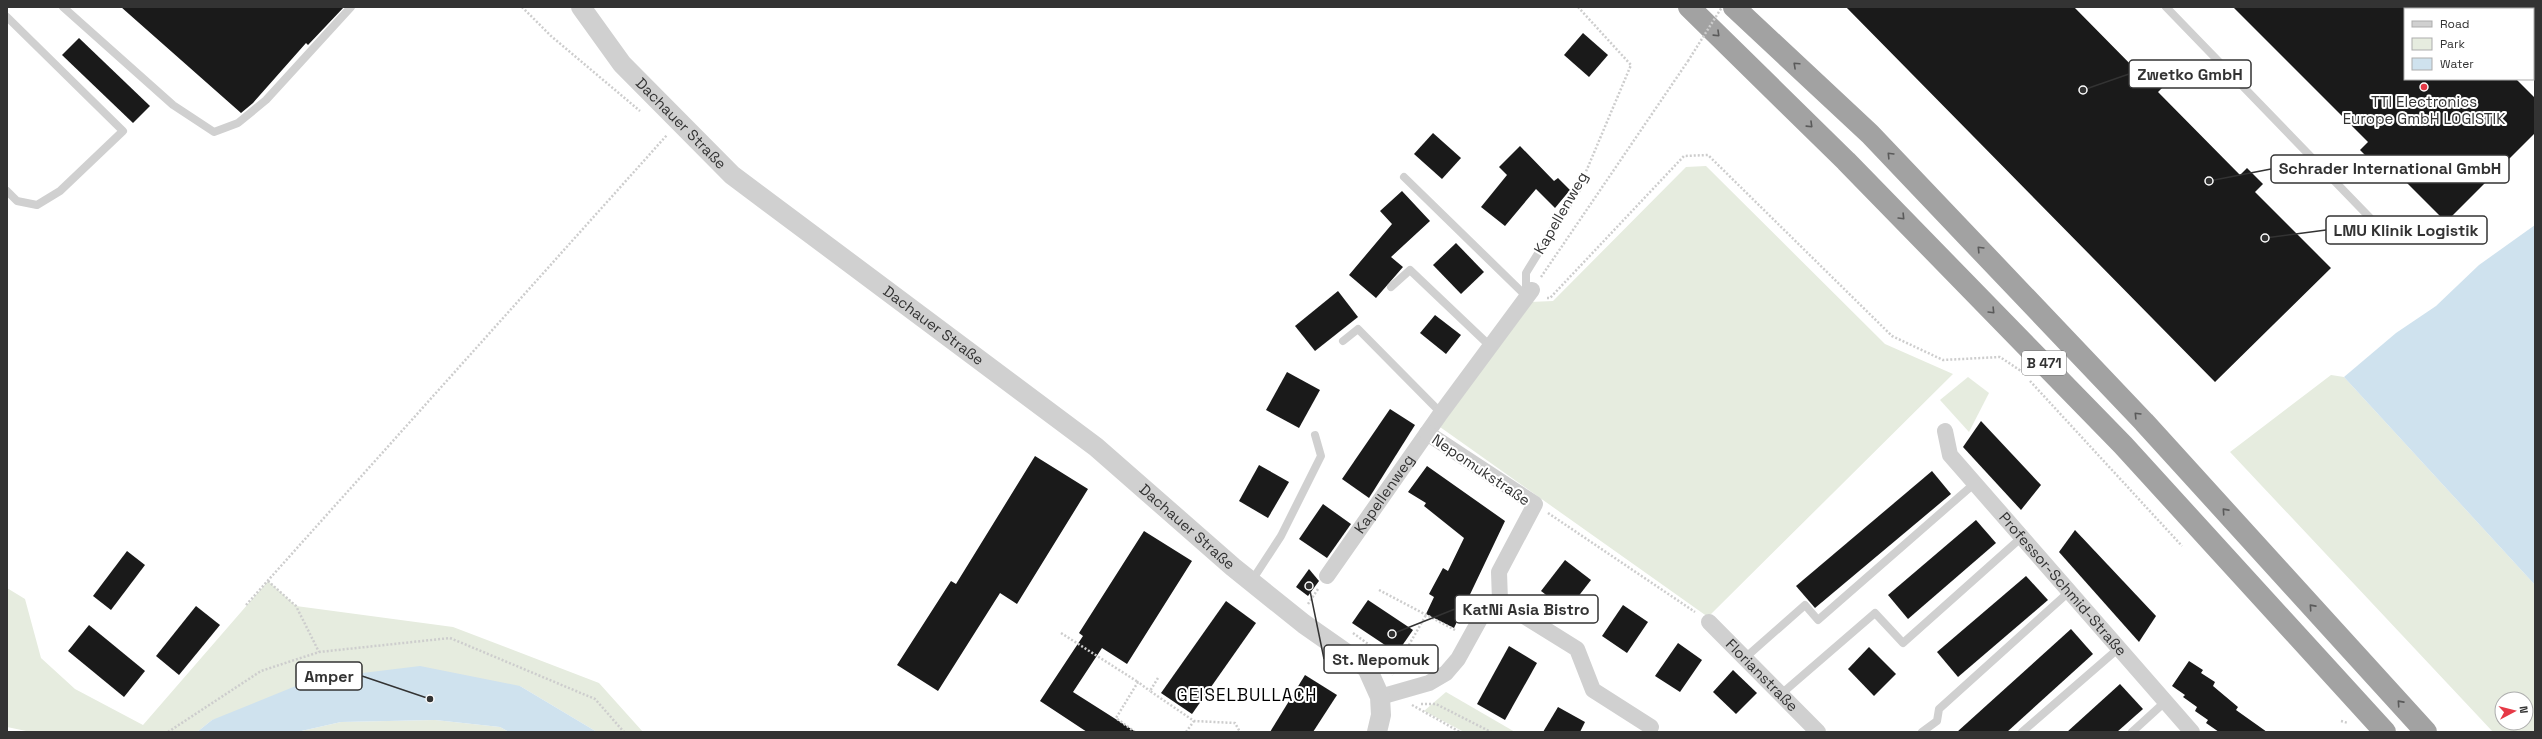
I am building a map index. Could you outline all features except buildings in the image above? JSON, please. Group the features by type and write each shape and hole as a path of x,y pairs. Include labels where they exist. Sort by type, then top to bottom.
{"highway":[{"name":"B 471","path":"1689,7 1846,161 2123,445 2386,732"},
{"name":"B 471","path":"1734,7 1875,140 2144,422 2426,732"}],"street":[{"name":"Dachauer Straße","path":"581,7 669,129 1096,447 1251,582 1367,668 1380,697"},
{"name":"Dachauer Straße","path":"597,7 622,64"},
{"name":"Kapellenweg","path":"1327,576 1441,413 1529,293"},
{"name":"Professor-Schmid-Straße","path":"1945,431 1950,455 2192,732"},
{"name":"Nepomukstraße","path":"1427,433 1535,504 1499,572 1500,601"},
{"path":"1377,732 1381,715 1380,697 1429,683 1446,673 1458,660 1484,612 1500,601 1577,649 1593,690 1651,727"},
{"name":"Florianstraße","path":"1709,622 1746,657 1814,731"}],"lane":[{"path":"63,7 173,105 214,132 238,123 266,100 351,7"},
{"path":"2166,7 2377,225"},
{"path":"7,17 123,131 60,191 37,205 17,201 7,191"},
{"path":"1404,177 1529,293"},
{"name":"Kapellenweg","path":"1529,293 1526,273 1580,186"},
{"path":"1391,287 1410,270 1490,346"},
{"path":"1343,341 1358,329 1441,413"},
{"name":"Dachauer Straße","path":"1251,582 1281,536 1321,456 1315,435"},
{"path":"1746,657 1805,605 1818,620 1975,483"},
{"path":"1780,695 1875,613 1903,643 2022,537"},
{"path":"1922,732 1936,721 1939,709 2070,591"},
{"path":"2022,732 2118,648"},
{"path":"2132,732 2166,701"}],"path":[{"path":"522,7 551,36 644,115"},
{"name":"Kapellenweg","path":"1578,7 1631,65 1580,186"},
{"path":"1722,7 1688,61 1529,293 1550,298 1684,156 1708,155 1892,336 1943,360 2000,357 2020,370 2182,546"},
{"path":"246,605 669,129"},
{"path":"1535,504 1709,622"},
{"path":"1306,607 1327,576"},
{"path":"268,581 296,606 319,652"},
{"path":"1379,590 1470,638"},
{"path":"1393,674 1426,615"},
{"path":"1061,633 1138,682 1194,721 1235,722 1240,732"},
{"path":"168,732 252,675 319,652 450,638 595,699 624,732"},
{"path":"1150,691 1158,678"},
{"path":"1135,732 1116,718 1138,682"},
{"path":"1412,704 1460,732"},
{"path":"1436,704 1491,732"},
{"path":"1186,732 1194,721"}],"green space":[{"path":"1706,166 1885,344 1953,374 1708,617 1440,427 1530,302 1553,301 1686,167"},
{"path":"2331,375 2344,377 2535,585 2535,732 2493,732 2230,452"},
{"path":"1968,377 1989,393 1969,432 1940,400"},
{"path":"268,581 296,606 453,627 599,683 643,732 597,732 520,686 212,720 197,732 31,732 7,727 7,588 25,599 41,658 75,689 143,725"},
{"path":"1446,692 1515,732 1464,732 1424,711"},
{"path":"435,720 500,727 509,732 297,732 341,722"}],"water":[{"path":"2535,225 2535,585 2344,377 2396,333 2436,306 2479,265"},
{"path":"420,666 520,686 597,732 509,732 500,727 435,720 341,722 297,732 197,732 212,720 313,679"}],"place":[{"name":"TTI Electronics Europe GmbH LOGISTIK","path":"2424,87"},
{"name":"Zwetko GmbH","path":"2083,90"},
{"name":"Schrader International GmbH","path":"2209,181"},
{"name":"LMU Klinik Logistik","path":"2265,238"},
{"name":"St. Nepomuk","path":"1309,586"},
{"name":"KatNi Asia Bistro","path":"1392,634"},
{"name":"Amper","path":"430,699"}],"district":[{"name":"GEISELBULLACH","path":"1247,695"}]}
